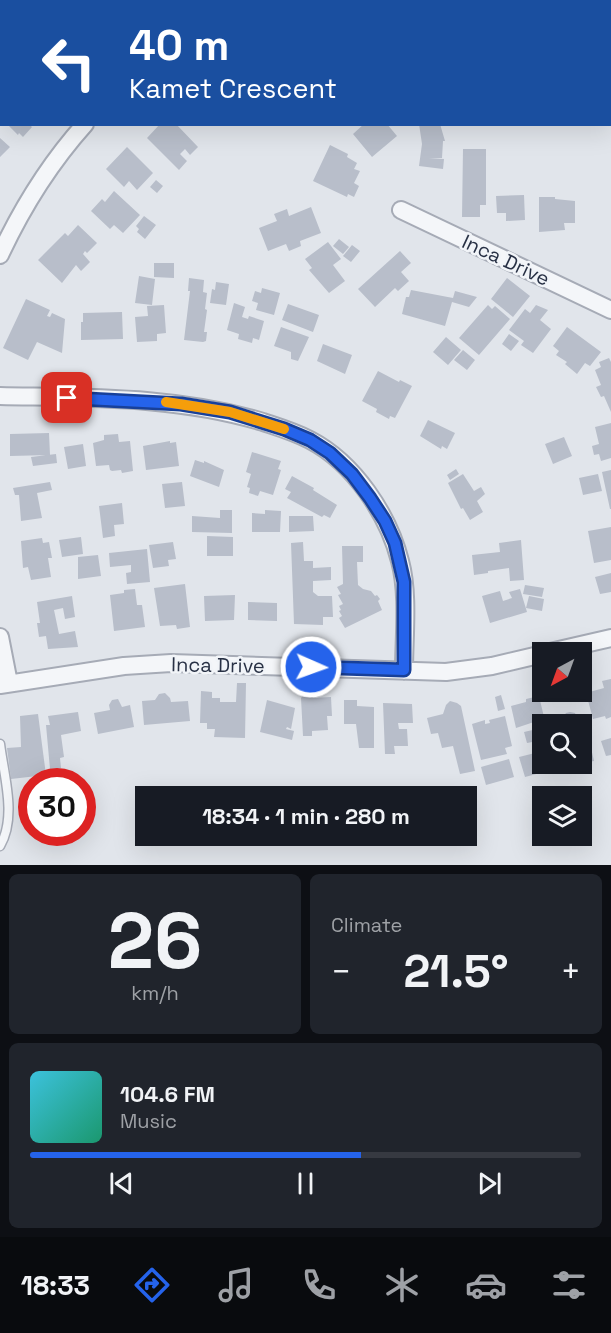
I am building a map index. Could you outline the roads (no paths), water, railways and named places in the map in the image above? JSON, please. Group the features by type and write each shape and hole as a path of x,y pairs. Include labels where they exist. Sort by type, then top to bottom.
{"street":[{"path":"0,255 18,217 54,163 83,126"},
{"name":"Inca Drive","path":"401,210 611,310"},
{"path":"0,396 134,400 181,404 230,412 284,429 310,440 330,453 352,474 370,498 385,521 395,543 404,582 404,670"},
{"path":"0,637 4,684"},
{"path":"592,642 611,638"},
{"name":"Inca Drive","path":"4,684 124,666 171,663 457,670 492,666 532,657"}],"lane":[{"path":"0,744 9,816 6,835 0,846"}]}
